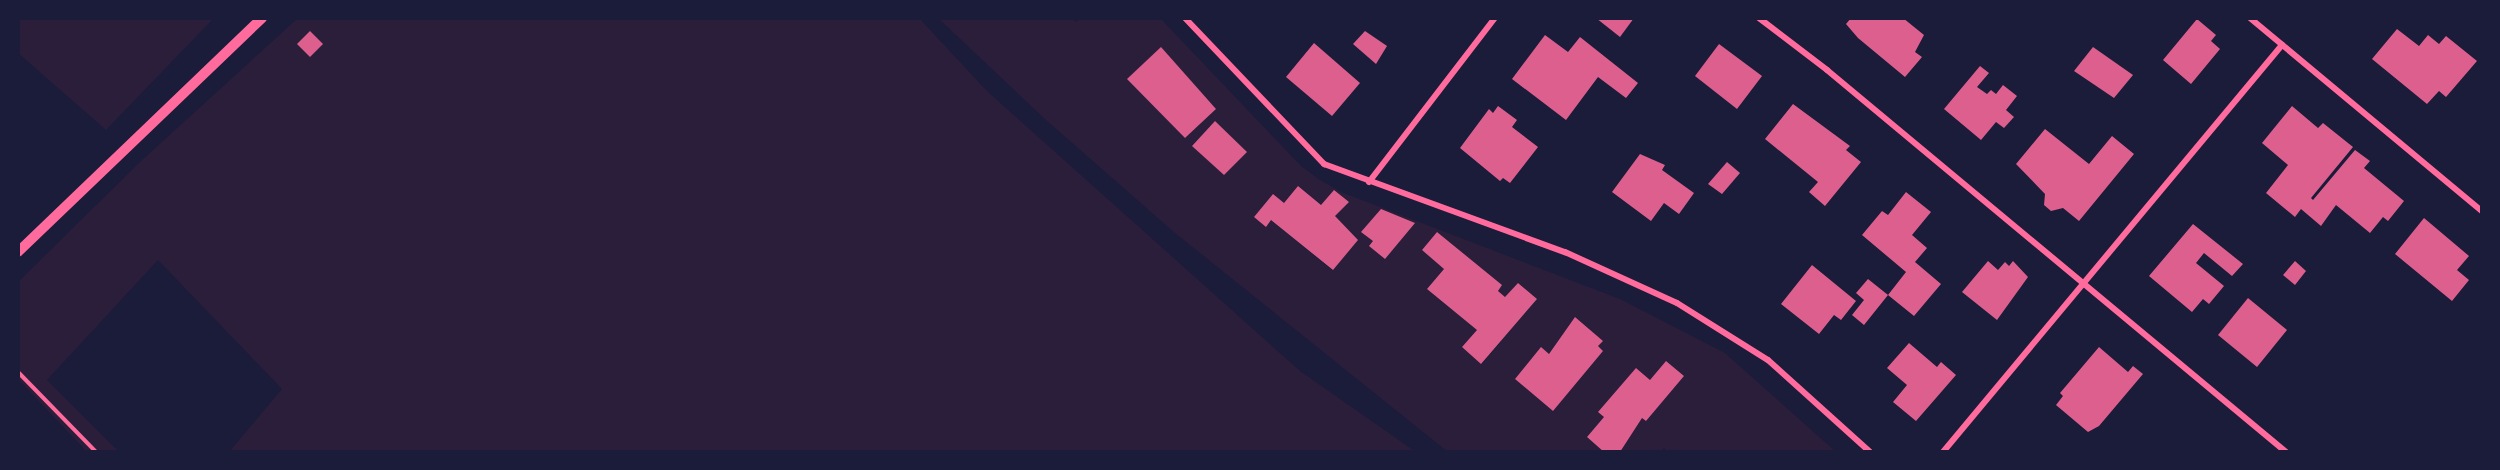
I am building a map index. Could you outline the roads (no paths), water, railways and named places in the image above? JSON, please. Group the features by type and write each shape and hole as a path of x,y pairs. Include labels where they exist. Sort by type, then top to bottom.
{"street":[{"path":"18,252 262,18"},
{"path":"1185,18 1324,164 1565,252 1677,303 1768,360 1870,452"},
{"path":"1369,182 1495,18"},
{"path":"1759,18 2085,283 2286,452"},
{"path":"2250,18 2482,210"},
{"path":"1943,452 2282,45"}]}
